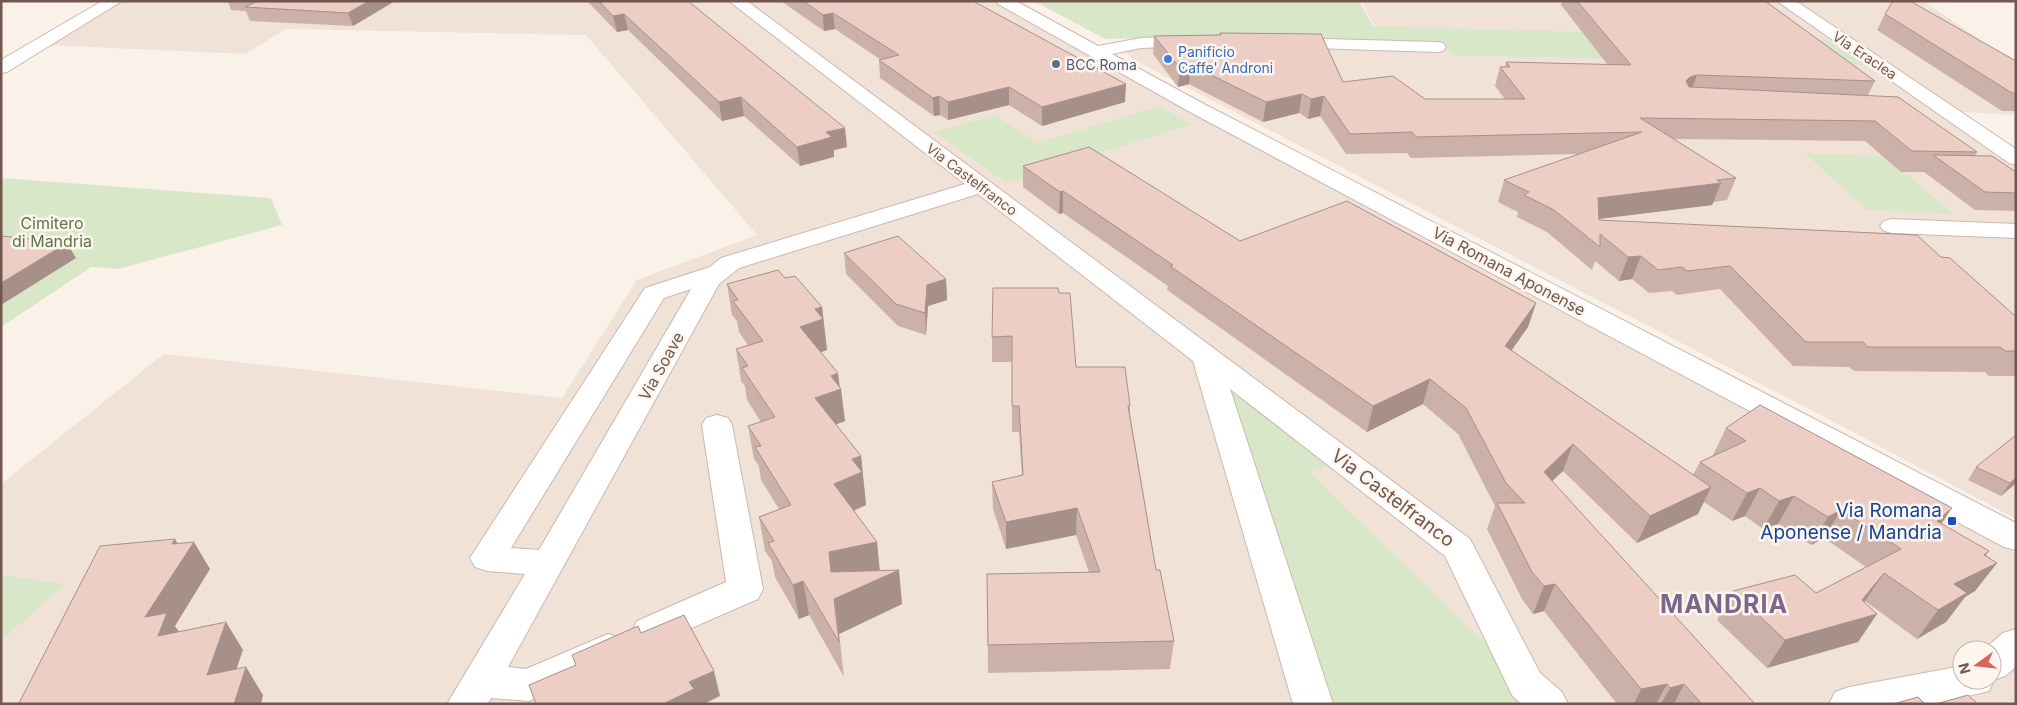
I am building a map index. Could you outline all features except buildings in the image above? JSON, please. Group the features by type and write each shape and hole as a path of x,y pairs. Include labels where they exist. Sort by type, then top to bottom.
{"street":[{"path":"1,68 114,1"},
{"name":"Via Castelfranco","path":"738,1 1458,548 1526,684 1548,704"},
{"name":"Via Romana Aponense","path":"1004,1 1093,52 2016,538"},
{"name":"Via Eraclea","path":"1785,1 2016,159"},
{"path":"1093,52 1141,43 1208,41"},
{"path":"1273,42 1437,47"},
{"path":"1915,110 1944,111"},
{"name":"Via Soave","path":"474,692 549,564 709,280 730,264 982,186"},
{"path":"1892,226 2016,231"},
{"path":"549,564 487,558 654,293 719,272"},
{"path":"1206,357 1313,704"},
{"path":"474,692 528,684 745,589 717,425"},
{"path":"2002,656 2016,644"},
{"path":"1849,704 1952,684"}],"shaded area":[{"path":"124,1 992,1 2016,553 2016,704 1,704 1,484 164,354 562,398 637,280 757,235 586,35 286,29 245,54 47,45"},
{"path":"1361,1 1924,1 2016,65 2016,115 1961,112 2016,149 2016,519 1834,422 1132,59 1126,51 1138,47 1386,48"}],"green space":[{"path":"1034,1 1359,1 1373,26 1825,39 1865,65 1452,55 1441,41 1198,36 1105,39"},
{"path":"1159,106 1192,124 1006,183 934,132 995,115 1038,143"},
{"path":"1804,153 1884,156 1954,214 1867,210"},
{"name":"Cimitero di Mandria","path":"1,178 271,198 282,225 118,269 91,267 1,327"},
{"path":"1206,357 1342,460 1309,472 1548,704 1313,704"},
{"path":"1,575 65,584 1,641"}],"place":[{"name":"Panificio Caffe' Androni","path":"1168,59"},
{"name":"BCC Roma","path":"1056,64"},
{"name":"Via Romana Aponense / Mandria","path":"1952,521"}],"district":[{"name":"MANDRIA","path":"1724,604"}]}
